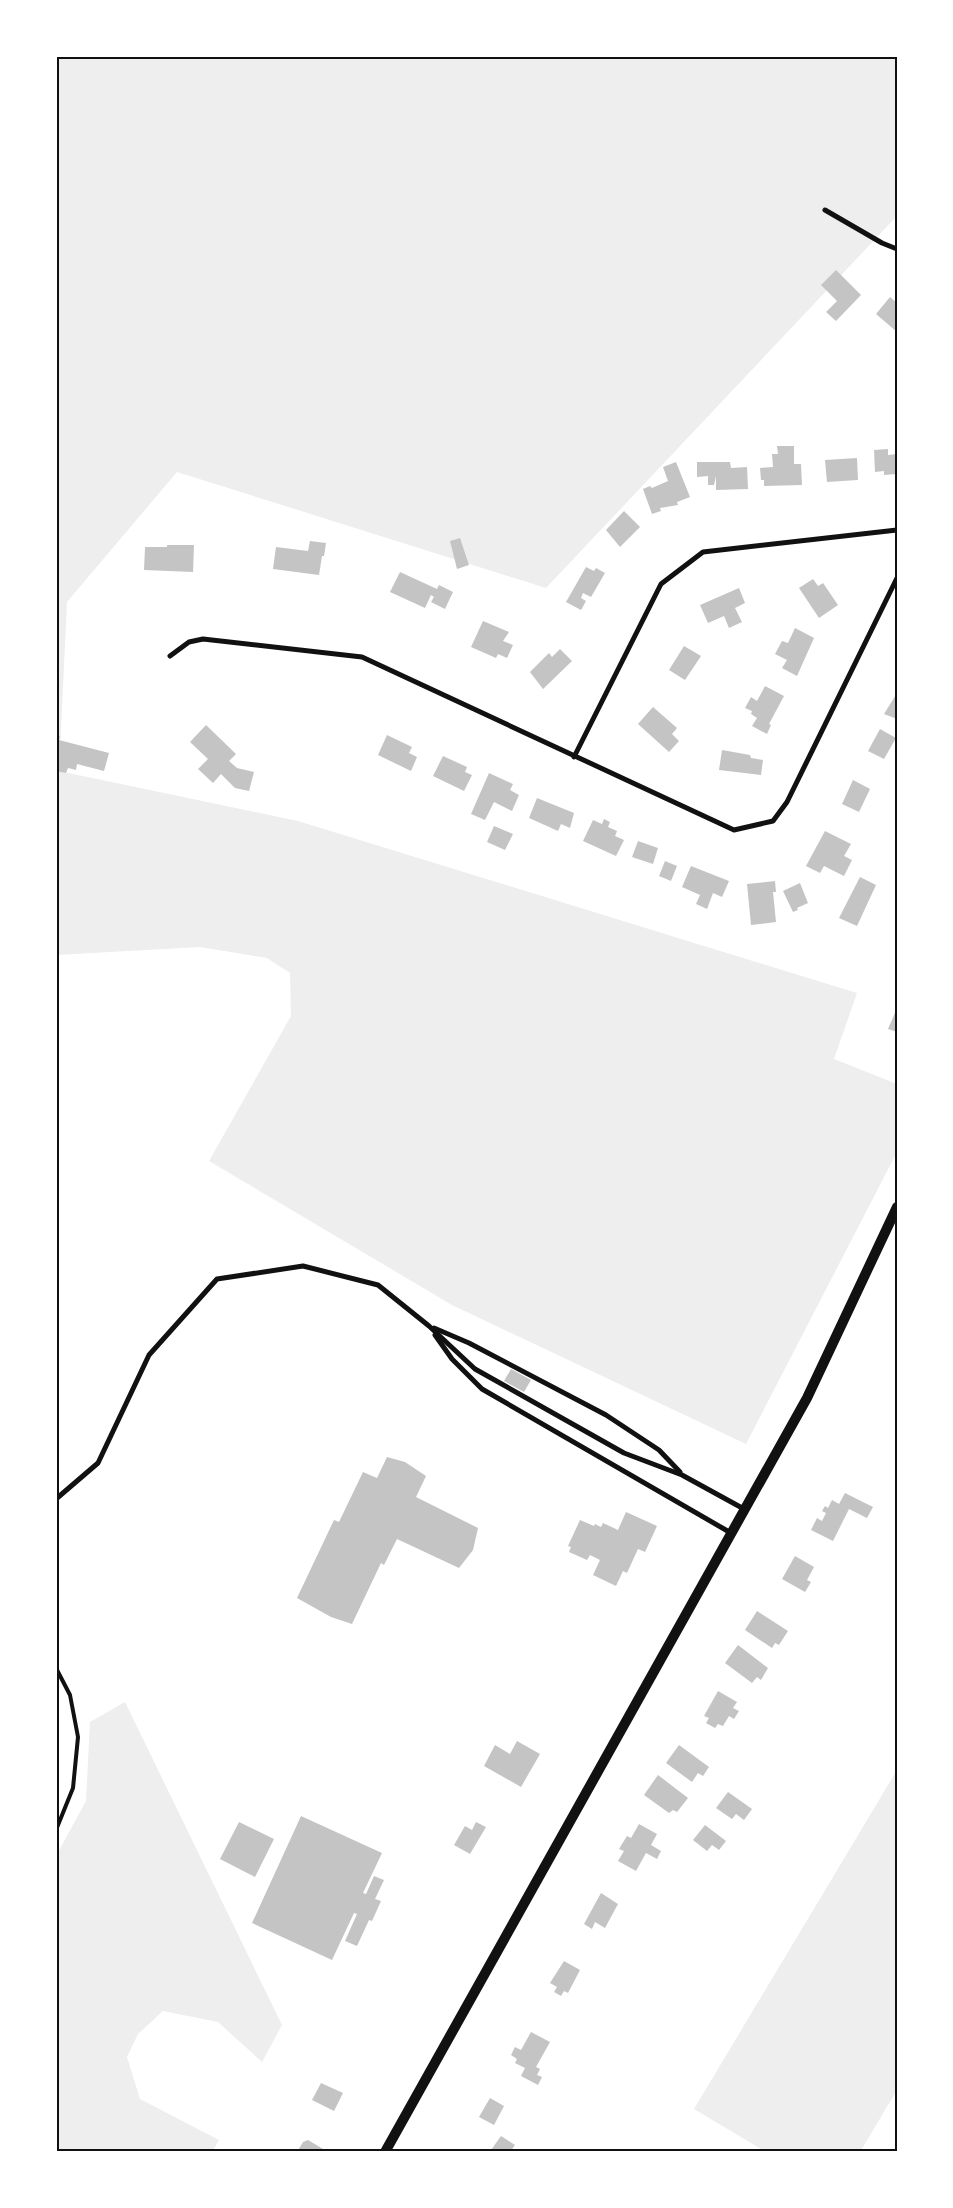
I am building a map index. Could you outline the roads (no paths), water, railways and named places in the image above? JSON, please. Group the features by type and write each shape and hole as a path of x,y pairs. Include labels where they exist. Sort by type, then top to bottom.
{"main road":[{"path":"385,2152 807,1398 897,1206"}],"street":[{"path":"825,210 882,243 897,249"},
{"path":"574,757 661,584 703,552 897,530"},
{"path":"170,656 189,642 203,639 362,657 734,830 773,821 787,802 897,578"},
{"path":"56,1499 98,1463 149,1355 217,1279 303,1266 378,1285 429,1326 475,1369 624,1453 682,1475 744,1509"},
{"path":"429,1326 469,1343 606,1416 659,1450 682,1475"},
{"path":"429,1326 452,1359 482,1389 731,1533"}],"lane":[{"path":"56,1668 70,1695 78,1737 73,1788 56,1830"}]}
